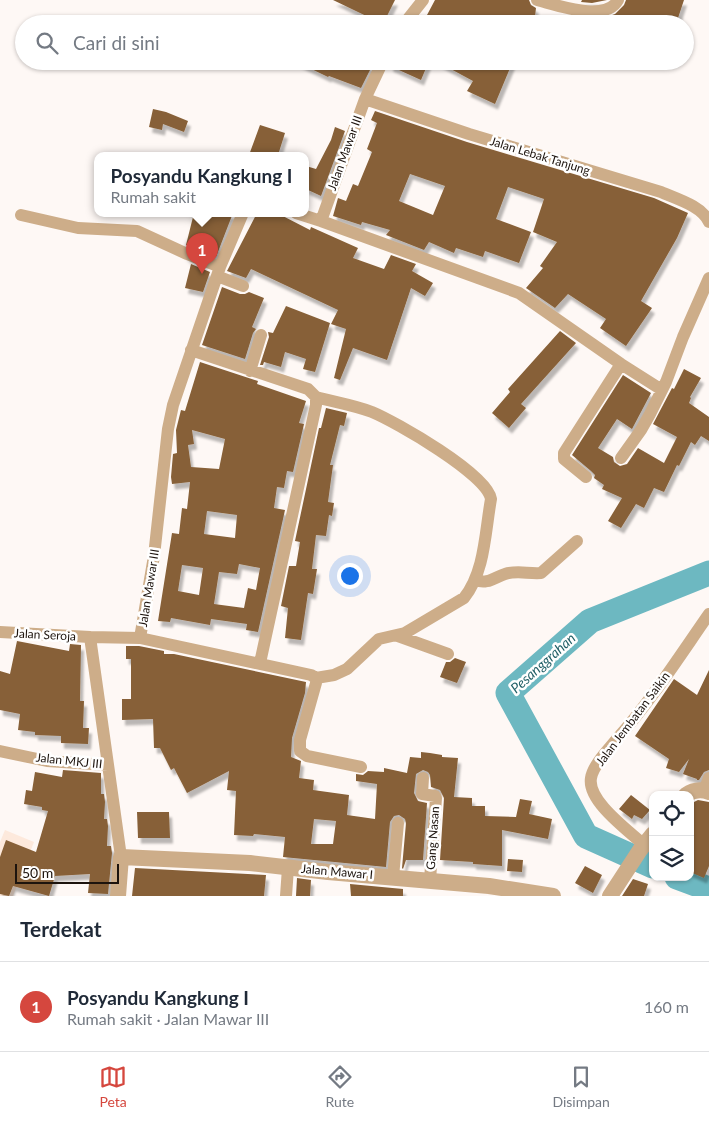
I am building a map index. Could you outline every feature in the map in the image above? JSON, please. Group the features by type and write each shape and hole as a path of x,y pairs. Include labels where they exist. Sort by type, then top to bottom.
{"street":[{"path":"411,15 423,0"},
{"path":"537,0 588,12 612,8 618,0"},
{"name":"Jalan Mawar III","path":"321,222 365,99 379,70"},
{"name":"Jalan Lebak Tanjung","path":"365,99 469,134 662,192 687,203 706,216 709,222"},
{"path":"21,215 78,228 136,231 187,254 243,286"},
{"name":"Jalan Mawar III","path":"90,637 140,638 154,556 168,429 173,405 218,271 241,217"},
{"path":"307,217 519,293 662,390"},
{"path":"621,458 641,430 662,390 709,278"},
{"path":"250,371 261,335"},
{"path":"191,350 308,389 316,397 371,412 398,425 467,469 484,485 491,499 481,562 476,580 464,598 398,636"},
{"path":"586,477 564,459 564,453 621,364"},
{"path":"260,663 316,405 316,397"},
{"path":"476,580 484,582 518,571 540,573 577,541"},
{"name":"Jalan Jembatan Saikin","path":"645,843 600,805 594,794 590,778 600,759 660,686 709,614"},
{"name":"Jalan Seroja","path":"0,632 90,637"},
{"path":"140,638 260,663 311,675 316,678 347,669 379,639 385,636 398,636 448,654"},
{"path":"90,637 121,856 118,896"},
{"path":"316,678 300,740 300,751 307,756 361,767"},
{"name":"Jalan MKJ III","path":"0,751 47,761 108,765"},
{"name":"Gang Nasan","path":"423,778 422,794 436,796 430,880"},
{"path":"692,791 707,787"},
{"path":"393,878 398,823"},
{"path":"610,896 645,843"},
{"name":"Jalan Mawar I","path":"121,856 228,861 489,886 553,896"},
{"path":"286,896 288,868"}],"shaded area":[{"path":"5,830 34,842 13,896 0,896 0,842"}],"building":[{"path":"333,0 395,0 388,15 364,15"},
{"path":"435,0 529,0 531,5 536,8 535,15 427,15"},
{"path":"582,0 607,0 592,3 581,2"},
{"path":"626,0 684,0 679,15 612,15 624,5"},
{"path":"314,70 370,70 361,88"},
{"path":"399,70 425,70 421,80"},
{"path":"453,70 509,70 495,104 467,91 473,81"},
{"path":"153,109 188,121 184,132 163,124 162,130 149,127"},
{"path":"375,111 467,142 654,198 688,213 677,238 641,301 652,308 626,346 600,328 606,319 568,294 555,308 526,288 543,268 540,266 557,242 533,232 544,199 508,187 496,219 531,232 519,263 485,251 483,257 456,248 454,253 429,242 424,250 386,235 390,230 362,222 361,225 333,216 338,198 346,201 353,184 358,186 372,152 367,149 377,123 371,120","holes":["410,174 445,186 433,215 399,201"]},
{"path":"260,125 285,133 279,152 250,152"},
{"path":"335,127 345,131 321,196 309,190 309,167 316,169 331,140"},
{"path":"193,217 231,217 216,257 186,245"},
{"path":"255,217 285,217 310,230 311,227 358,248 353,258 384,269 391,255 416,264 412,271 433,283 425,296 411,288 387,360 353,348 340,380 334,378 346,329 331,324 338,310 251,269 246,278 227,271"},
{"path":"191,264 210,272 203,292 185,288"},
{"path":"222,287 240,294 249,292 264,298 252,327 256,329 245,359 202,345"},
{"path":"286,306 330,323 315,372 303,369 306,359 285,352 281,367 264,362 263,365 260,365 269,337 268,332 273,333"},
{"path":"560,331 576,343 521,404 526,408 509,428 492,413 510,392 508,389"},
{"path":"200,362 258,381 257,384 306,401 299,423 304,424 293,472 287,471 284,488 277,487 274,508 285,510 258,632 246,630 247,624 211,619 210,625 171,618 170,622 158,621 172,533 179,534 182,508 187,509 190,482 172,484 171,477 173,454 177,453 176,430 181,410 185,411","holes":["192,430 225,439 219,469 191,467 188,445 194,444","207,511 237,515 235,538 204,534","239,564 260,568 256,590 248,588 244,608 214,604 219,572 237,574","182,565 203,568 199,595 178,591"]},
{"path":"684,369 701,378 690,397 689,403 709,417 709,441 701,436 695,445 691,442 664,492 654,488 644,508 636,504 621,528 608,521 622,498 602,489 604,485 594,478 595,475 572,455 623,375 651,393 632,429 617,419 598,448 613,457 614,462 620,466 627,464 638,448 664,463 677,437 653,424"},
{"path":"326,408 347,413 344,426 340,425 330,465 333,465 328,502 334,503 332,516 329,515 326,536 316,535 312,569 317,569 313,594 308,593 301,640 285,638 288,608 281,606 289,566 296,566 300,542 295,541 319,428 321,428"},
{"path":"17,641 69,651 70,644 81,645 80,701 84,701 83,728 89,728 88,744 61,743 61,736 35,735 35,732 18,730 20,714 0,710 0,671 10,674"},
{"path":"126,646 139,646 164,651 164,654 174,654 306,682 305,693 292,738 291,757 301,761 299,778 314,780 313,790 349,795 347,815 375,819 377,784 356,781 356,774 363,775 368,771 384,772 384,768 407,773 410,757 421,758 421,752 430,753 442,755 442,757 458,758 454,797 472,798 472,806 485,806 485,816 516,817 520,799 532,801 529,814 552,819 548,839 502,830 502,866 440,860 444,798 440,790 431,787 430,775 423,770 416,774 414,793 418,801 427,803 423,860 406,860 402,868 406,823 405,819 399,815 394,816 390,822 386,867 283,857 285,837 254,834 253,836 234,835 236,791 227,790 229,771 187,793 174,768 171,770 160,748 154,748 153,719 122,720 122,699 131,699 131,659 126,659","holes":["314,819 336,821 333,844 311,844"]},
{"path":"455,658 466,662 457,683 440,677 446,662 450,662"},
{"path":"709,670 709,770 704,772 699,780 697,780 683,774 689,759 679,772 666,768 669,759 635,736 674,679 697,695"},
{"path":"63,770 101,773 101,794 104,794 105,802 104,819 107,819 108,826 107,846 111,846 112,853 108,894 88,893 90,874 55,876 49,896 13,886 9,896 0,894 0,857 6,840 36,852 48,811 42,810 42,807 24,804 26,790 32,791 35,772 62,777"},
{"path":"631,795 649,811 642,819 634,815 632,819 619,809"},
{"path":"698,800 709,802 709,866 704,878 694,874 694,802"},
{"path":"137,812 169,812 170,838 138,838"},
{"path":"508,859 523,860 522,872 507,871"},
{"path":"585,866 602,875 593,893 575,883"},
{"path":"135,868 266,875 264,896 132,896"},
{"path":"297,878 311,880 310,896 296,896"},
{"path":"633,879 648,884 644,896 622,896"},
{"path":"350,884 403,889 403,896 351,896"}],"waterway":[{"name":"Pesanggrahan","path":"649,864 586,836 508,693 590,621 709,573"},
{"name":"Pesanggrahan","path":"688,881 709,889"}],"place":[{"name":"Posyandu Kangkung I","path":"202,274"}]}
